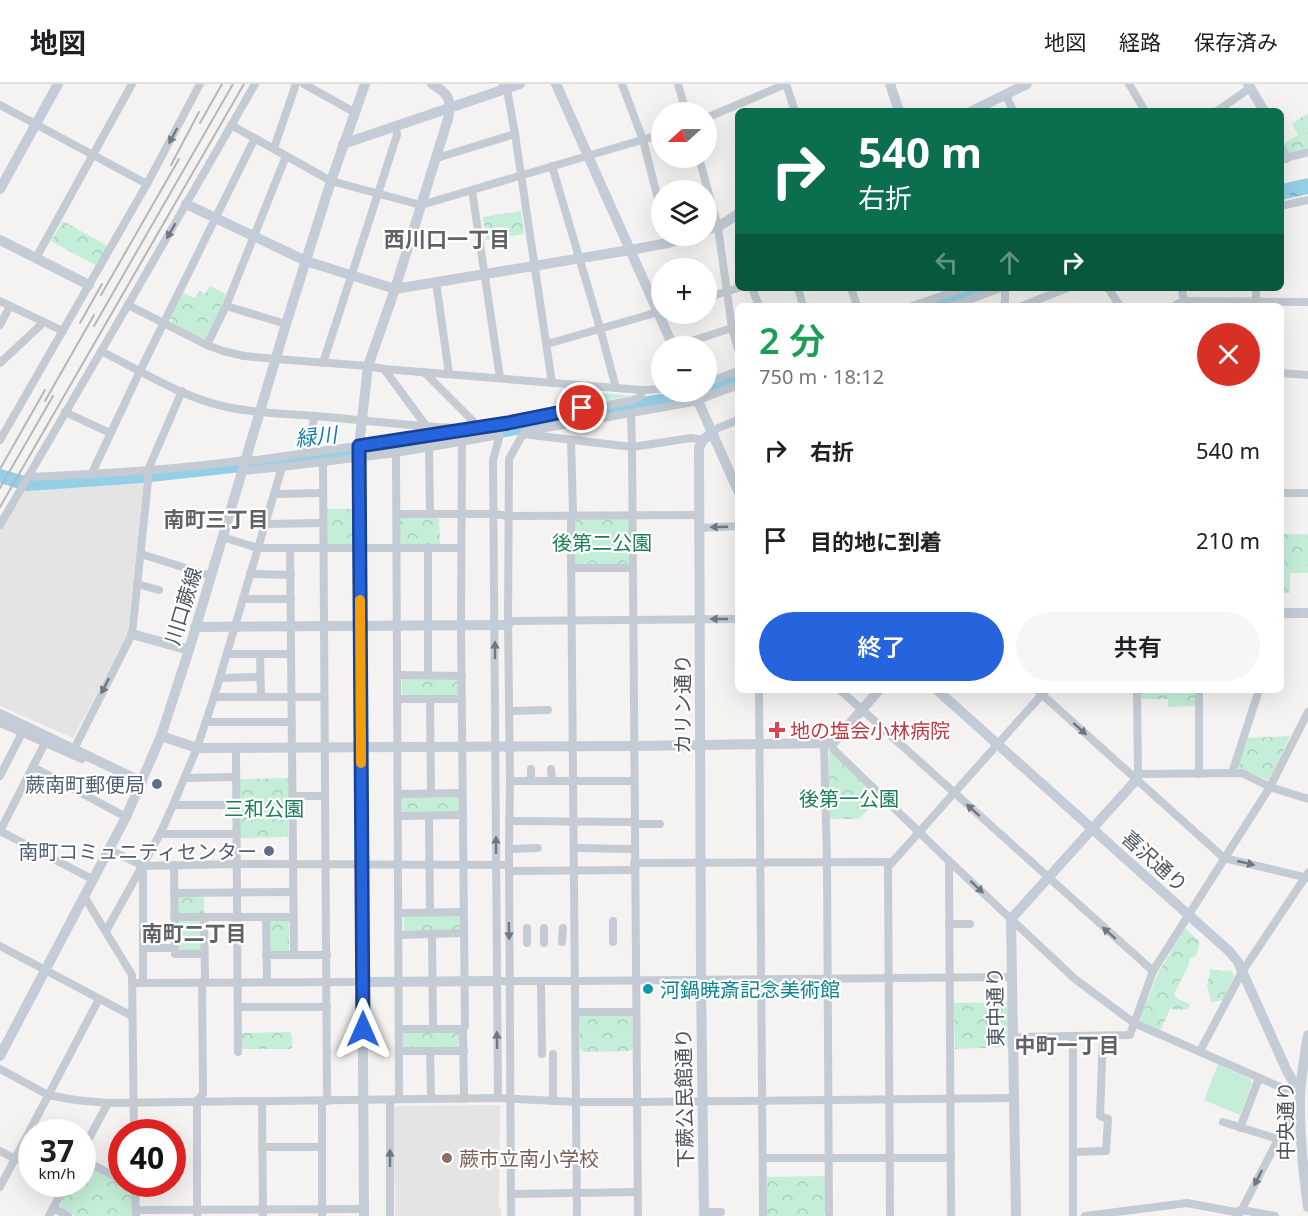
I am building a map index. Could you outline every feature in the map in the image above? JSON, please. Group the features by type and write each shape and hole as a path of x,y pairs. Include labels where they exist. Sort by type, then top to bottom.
{"street":[{"path":"0,189 58,84"},
{"path":"36,258 132,84"},
{"path":"1,434 147,184 200,84"},
{"path":"0,525 255,84"},
{"path":"274,148 296,84"},
{"path":"304,84 354,112"},
{"name":"川口蕨線","path":"0,1056 126,817 161,736 189,650 286,324 343,144 365,84"},
{"path":"134,1197 136,1213 364,1212 359,452 368,366 437,158 451,106 447,94 432,84"},
{"path":"343,144 505,86 519,84"},
{"path":"556,84 651,293"},
{"path":"622,84 643,140 653,180"},
{"path":"678,84 683,102"},
{"path":"717,113 786,84 794,108"},
{"path":"890,84 898,108"},
{"path":"976,108 1004,89 1027,84"},
{"path":"1129,84 1140,108"},
{"path":"505,86 515,134 552,382"},
{"path":"1220,108 1249,86 1262,108"},
{"path":"1004,89 1013,108"},
{"path":"0,105 147,184"},
{"path":"231,125 331,181 421,205 651,137"},
{"path":"323,363 397,135 396,126"},
{"path":"437,158 515,134"},
{"path":"91,475 140,370 255,138"},
{"path":"1284,155 1308,152"},
{"path":"207,345 226,306 286,156"},
{"path":"552,166 616,388"},
{"path":"702,168 718,226 735,338"},
{"path":"472,190 500,378"},
{"path":"1284,205 1308,200"},
{"path":"186,204 306,261 395,289 630,250 651,244"},
{"path":"718,226 735,216"},
{"path":"0,240 89,285"},
{"path":"436,282 449,374"},
{"path":"717,295 735,289"},
{"path":"921,303 956,291"},
{"path":"961,303 992,291"},
{"path":"1030,303 1060,291"},
{"path":"0,301 63,331"},
{"path":"1282,303 1308,302"},
{"path":"128,305 207,345 244,356 651,390"},
{"path":"0,325 10,306"},
{"path":"226,306 286,324"},
{"path":"546,344 651,314"},
{"path":"0,363 44,322"},
{"path":"707,336 732,328"},
{"path":"101,351 202,400 227,407 427,427 470,428"},
{"path":"384,369 427,427 430,514"},
{"path":"424,372 473,421 470,428"},
{"path":"717,379 735,372"},
{"path":"1284,373 1308,375"},
{"path":"717,391 735,386"},
{"path":"28,477 244,465 282,467 323,462 428,436 629,401 639,398 643,390"},
{"path":"74,749 132,634 148,470 182,391"},
{"path":"511,1216 509,459 523,434 529,431 631,413 676,402"},
{"path":"697,402 707,437 735,486"},
{"path":"402,411 411,405"},
{"path":"65,412 110,433"},
{"path":"631,413 638,1216"},
{"path":"306,453 315,416"},
{"path":"523,434 632,447 707,437 718,428 735,421"},
{"path":"244,465 256,460 306,453 396,453 500,435 494,460 498,1098"},
{"name":"カリン通り","path":"701,980 699,448 707,437"},
{"path":"571,440 577,1216"},
{"path":"462,442 464,1099"},
{"path":"390,1216 399,1051 396,453"},
{"path":"322,1213 327,1007 323,462"},
{"path":"106,931 160,834 197,748 282,467"},
{"path":"275,494 323,493"},
{"path":"1284,493 1308,493"},
{"path":"397,514 699,515"},
{"path":"266,524 323,523"},
{"path":"699,528 735,526"},
{"path":"222,537 258,548 461,548"},
{"path":"428,547 428,675"},
{"path":"290,549 294,955"},
{"path":"141,554 211,576"},
{"path":"571,568 633,568"},
{"path":"250,574 291,574"},
{"path":"137,584 159,590"},
{"path":"243,599 291,599"},
{"path":"1284,613 1308,613"},
{"path":"195,627 461,626 572,620 735,619"},
{"path":"132,634 189,650"},
{"path":"227,654 291,654"},
{"path":"260,654 261,697"},
{"path":"398,675 462,676"},
{"path":"220,678 260,677"},
{"path":"759,693 764,1216"},
{"path":"843,693 1154,971"},
{"path":"829,1216 827,862 829,743 876,693"},
{"name":"喜沢通り","path":"940,693 1230,952 1242,972 1287,1071 1300,1094"},
{"path":"891,1216 888,867 998,745 1041,693"},
{"path":"1043,693 1224,858 1308,876 1242,972 1200,1051"},
{"path":"1011,918 1137,777 1137,693"},
{"path":"1199,693 1199,774"},
{"path":"1232,773 1257,693"},
{"path":"214,697 324,697"},
{"path":"398,699 462,699"},
{"path":"430,699 431,794"},
{"path":"509,711 548,710"},
{"path":"1014,1037 1130,1035 1154,971 1270,786 1308,712"},
{"path":"0,714 83,759 89,758"},
{"path":"206,722 292,722"},
{"path":"0,723 22,733 74,749 142,782"},
{"path":"0,776 22,733"},
{"path":"161,736 197,748 829,743"},
{"path":"49,741 0,831 92,879"},
{"path":"829,743 949,861 1075,979 1134,1023 1300,1094"},
{"path":"236,748 238,1052"},
{"path":"33,767 126,817"},
{"path":"531,769 531,781"},
{"path":"551,769 552,781"},
{"path":"1137,777 1242,773 1270,786 1308,799"},
{"path":"185,778 236,777"},
{"path":"510,781 634,781"},
{"path":"398,794 462,793"},
{"path":"293,796 325,796"},
{"path":"173,805 236,805"},
{"path":"398,816 462,815"},
{"path":"429,816 430,912"},
{"path":"509,821 660,824"},
{"path":"160,834 236,834"},
{"path":"574,848 634,849"},
{"path":"108,849 143,866 496,864 509,868 574,870 701,863 892,862"},
{"path":"509,849 538,849"},
{"path":"949,861 951,1216"},
{"path":"174,865 175,954 204,954"},
{"path":"143,866 143,983"},
{"path":"174,893 293,892"},
{"path":"84,896 132,975 134,1119"},
{"path":"398,913 463,912"},
{"path":"197,1213 198,1101 202,1094 202,983 205,978 204,917"},
{"path":"266,917 267,982"},
{"path":"174,918 293,917"},
{"name":"東中通り","path":"1011,918 1016,1216"},
{"path":"612,942 613,921"},
{"path":"949,924 970,924"},
{"path":"526,943 527,928"},
{"path":"544,928 544,943"},
{"path":"562,928 562,942"},
{"path":"399,935 464,933"},
{"path":"432,934 433,1029"},
{"path":"0,946 132,1016"},
{"path":"143,948 174,948"},
{"path":"266,955 327,955"},
{"path":"133,983 1013,977"},
{"name":"下蕨公民館通り","path":"701,980 704,1214"},
{"path":"541,981 542,1054"},
{"path":"0,1187 99,999"},
{"path":"238,1007 327,1007"},
{"path":"575,1012 636,1012"},
{"path":"399,1029 463,1029"},
{"name":"中央通り","path":"1308,1035 1300,1094 1303,1165 1308,1207"},
{"path":"1073,1036 1073,1216"},
{"path":"1073,1152 1106,1151 1108,1119 1100,1116 1104,1036"},
{"path":"399,1051 464,1051"},
{"path":"430,1051 431,1099"},
{"path":"553,1054 553,1101"},
{"path":"0,1069 48,1095 108,1103 498,1098 576,1102 702,1102 1015,1098"},
{"path":"1240,1128 1259,1078"},
{"path":"262,1101 263,1213"},
{"path":"96,1125 108,1103"},
{"path":"1240,1213 1286,1124 1300,1112"},
{"path":"1223,1122 1278,1139"},
{"path":"262,1147 322,1147"},
{"path":"0,1151 18,1160"},
{"path":"763,1158 951,1158"},
{"path":"511,1194 638,1191"},
{"path":"58,1197 51,1212 68,1216"},
{"path":"1086,1216 1148,1212 1187,1203 1240,1213 1275,1216"},
{"path":"704,1214 721,1212"}],"shaded area":[{"path":"144,480 125,640 73,738 0,706 0,531 24,488"},
{"name":"蕨市立南小学校","path":"500,1105 499,1207 501,1216 395,1216 394,1108 396,1106"}],"green space":[{"path":"1308,113 1308,149 1289,154 1284,143 1298,135 1292,124"},
{"path":"521,211 524,234 486,240 483,217"},
{"path":"63,221 108,246 97,266 51,241"},
{"path":"210,286 226,294 209,337 204,339 172,323 171,318 183,293 195,298 200,291 205,294"},
{"path":"566,389 631,396 564,407"},
{"path":"326,509 353,509 353,545 326,544"},
{"path":"400,516 439,516 440,544 400,544"},
{"name":"後第二公園","path":"628,518 630,564 575,565 575,521 577,519"},
{"path":"1284,534 1308,534 1308,573 1290,573 1290,593 1284,593"},
{"path":"404,678 456,678 459,694 455,696 405,696 402,694"},
{"path":"1140,693 1197,693 1197,706 1168,707 1168,699 1140,699"},
{"path":"1290,736 1269,781 1246,771 1237,771 1246,738"},
{"name":"後第一公園","path":"831,752 878,797 859,819 829,818 829,753"},
{"name":"三和公園","path":"289,778 288,837 240,838 240,779"},
{"path":"404,796 457,796 459,797 459,811 404,812 402,811 402,798"},
{"path":"174,893 204,893 204,954 175,954"},
{"path":"458,914 460,930 406,932 404,930 404,916"},
{"path":"269,919 289,921 289,951 269,953"},
{"path":"1185,928 1200,942 1196,956 1190,958 1188,967 1174,994 1178,999 1190,1004 1187,1009 1170,1009 1161,1029 1157,1030 1139,1022 1157,975"},
{"path":"1209,969 1231,970 1234,976 1224,1000 1211,1002 1207,984"},
{"path":"1009,1002 1009,1047 955,1049 954,1003"},
{"path":"581,1015 630,1015 632,1017 633,1048 630,1051 583,1052 580,1048 579,1017"},
{"path":"290,1032 292,1048 290,1049 241,1048 241,1034 243,1033"},
{"path":"403,1032 460,1032 460,1047 403,1048"},
{"path":"1218,1064 1250,1079 1252,1083 1240,1115 1204,1100"},
{"path":"96,1169 108,1176 108,1197 132,1197 132,1216 75,1216 61,1209 60,1205 64,1197 96,1197"},
{"path":"825,1176 825,1214 822,1216 768,1216 766,1214 766,1177"}],"water":[{"path":"1308,178 1308,194 1284,199 1284,183"}],"waterway":[{"name":"緑川","path":"940,303 974,291"},
{"name":"緑川","path":"0,476 27,484 141,476 369,451 511,429 686,397 735,380"}],"railway":[{"path":"200,123 222,84"},
{"path":"94,326 233,84"},
{"path":"0,507 244,84"},
{"path":"171,165 199,112"},
{"path":"101,295 179,159"},
{"path":"80,323 102,284"},
{"path":"45,401 94,315"},
{"path":"0,469 45,390"},
{"path":"0,488 53,396"}],"slow traffic":[{"path":"360,600 361,763"}],"place":[{"name":"地の塩会小林病院","path":"777,730"},
{"name":"蕨南町郵便局","path":"157,784"},
{"name":"南町コミュニティセンター","path":"269,851"},
{"name":"河鍋暁斎記念美術館","path":"648,989"},
{"name":"蕨市立南小学校","path":"447,1158"}],"district":[{"name":"西川口一丁目","path":"447,239"},
{"name":"南町三丁目","path":"216,519"},
{"name":"南町二丁目","path":"194,933"},
{"name":"中町一丁目","path":"1067,1045"}],"route":[{"path":"363,1029 359,446 508,423 582,408"}]}
